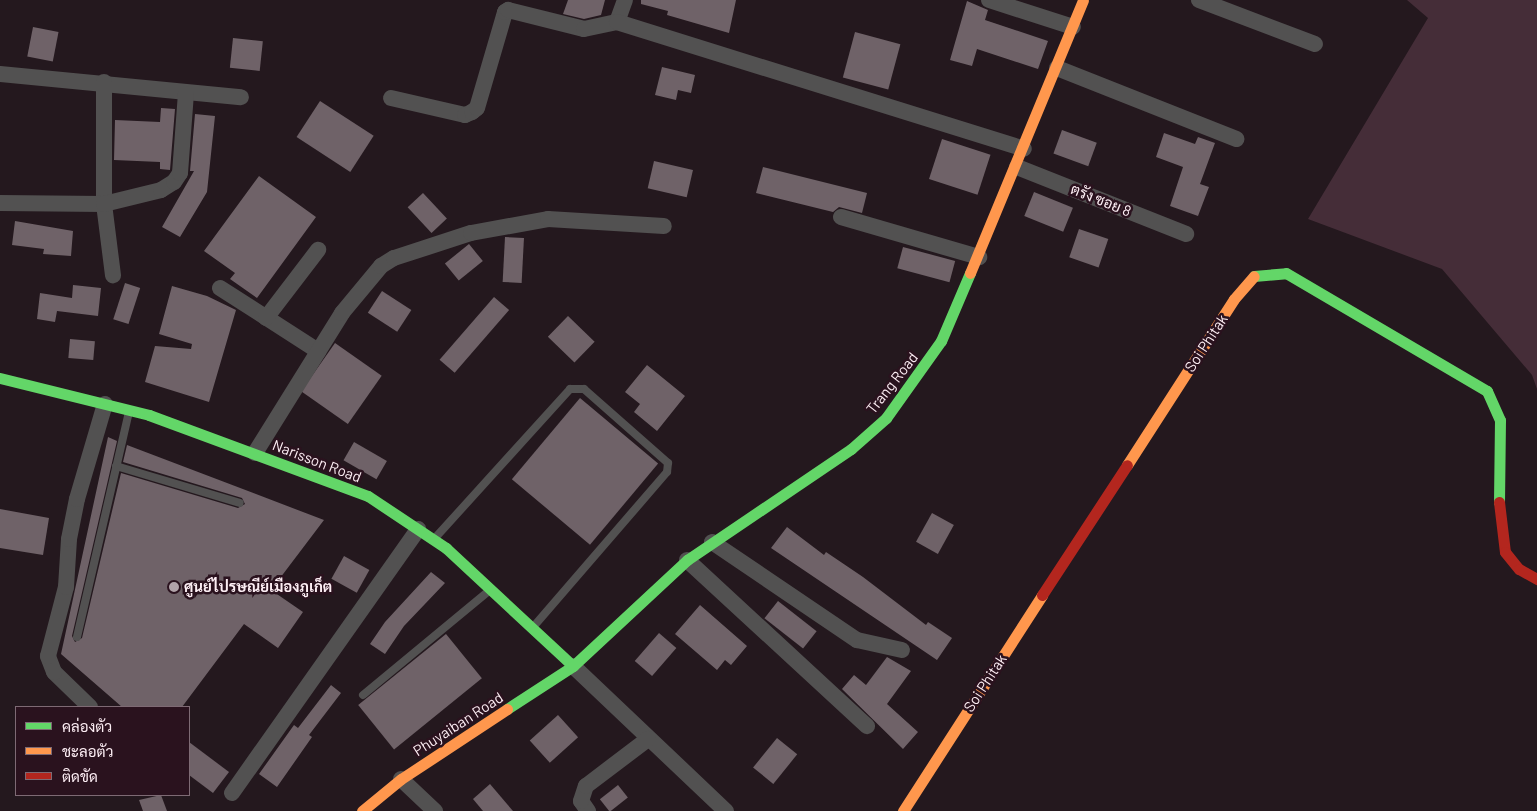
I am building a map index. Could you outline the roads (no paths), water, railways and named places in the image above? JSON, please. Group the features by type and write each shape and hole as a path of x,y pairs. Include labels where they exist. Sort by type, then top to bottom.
{"street":[{"path":"617,22 625,0"},
{"path":"989,0 1073,27"},
{"name":"Trang Road","path":"573,666 687,560 851,449 886,418 941,341 1017,167 1083,0"},
{"path":"1198,0 1316,44"},
{"path":"390,98 465,115 472,112 477,108 505,12 508,10 584,29 617,22 1024,149"},
{"path":"1057,68 1236,139"},
{"path":"0,74 104,82 186,94 241,97"},
{"path":"104,82 104,204 113,275"},
{"path":"0,203 104,204 161,190 174,182 182,160 186,94"},
{"name":"ตรัง ซอย 8","path":"1017,167 1186,234"},
{"path":"841,217 979,257"},
{"path":"256,453 342,313 381,266 394,258 472,233 548,219 664,226"},
{"path":"266,318 318,250"},
{"name":"Soi Phitak","path":"903,811 1234,299 1256,273 1286,273 1487,391 1500,420 1499,519 1505,552 1519,569 1537,579"},
{"path":"220,288 318,351"},
{"name":"Narisson Road","path":"0,378 129,410 256,453 368,496 434,540 533,627 573,666"},
{"path":"89,706 54,672 48,656 66,587 69,539 77,499 105,404"},
{"path":"232,793 418,529"},
{"path":"712,542 857,640 902,650"},
{"path":"687,560 867,726"},
{"path":"573,666 726,811"},
{"name":"Phuyaiban Road","path":"362,811 401,779 573,666"},
{"path":"588,811 581,801 586,786 648,739"},
{"path":"401,779 435,811"}],"lane":[{"path":"434,540 570,389 584,389 668,463 667,472 533,627"},
{"path":"77,637 129,410"},
{"path":"116,466 240,503"},
{"path":"364,695 491,589"}],"place":[{"name":"ศูนย์ไปรษณีย์เมืองภูเก็ต","path":"174,587"}]}
